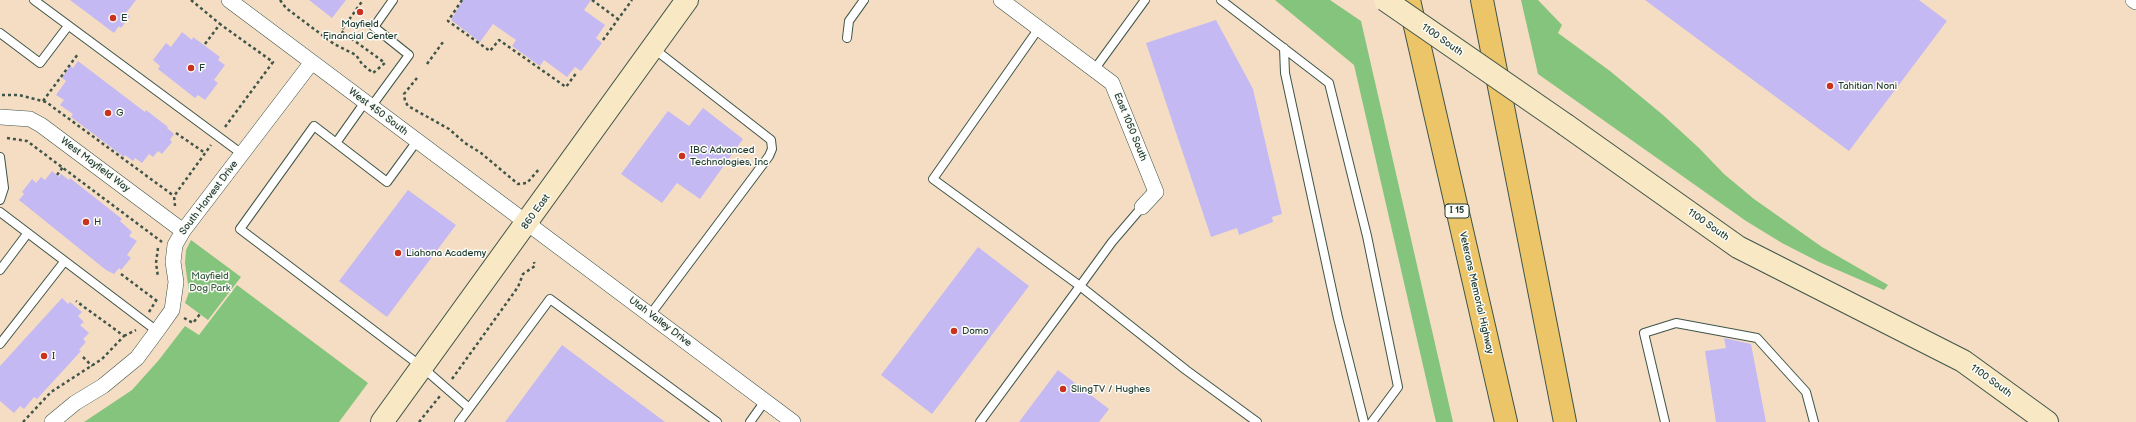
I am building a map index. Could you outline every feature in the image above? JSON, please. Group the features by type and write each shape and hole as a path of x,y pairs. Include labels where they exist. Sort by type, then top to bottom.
{"highway":[{"name":"Veterans Memorial Highway","path":"1409,0 1506,422"},
{"path":"1482,0 1564,422"}],"street":[{"name":"West 450 South","path":"229,0 528,223"},
{"name":"860 East","path":"382,422 528,223 687,0"},
{"name":"East 1050 South","path":"1000,0 1112,83 1156,192 1142,207"},
{"name":"1100 South","path":"1385,0 1566,125 1738,247 1963,361 2047,422"},
{"name":"South Harvest Drive","path":"52,422 74,404 103,386 137,358 157,331 172,310 176,282 173,262 175,245 183,231 312,62"},
{"name":"West Mayfield Way","path":"0,117 30,119 41,125 183,231"},
{"name":"Utah Valley Drive","path":"528,223 793,422"}],"lane":[{"path":"34,0 242,154"},
{"path":"336,143 409,55 374,27 393,0"},
{"path":"847,38 849,21 864,0"},
{"path":"1094,70 1145,0"},
{"path":"1220,0 1329,84 1367,236 1398,387 1372,422"},
{"path":"0,33 40,63 68,26"},
{"path":"1039,28 933,179 1080,286 1186,370 1257,422"},
{"path":"650,315 769,156 772,149 771,140 653,48"},
{"path":"1284,48 1285,73 1338,318 1364,422"},
{"path":"417,141 387,182 314,126 240,229 422,367 469,408"},
{"path":"0,157 4,188 0,200"},
{"path":"980,422 1112,242 1142,207"},
{"path":"0,212 157,331"},
{"path":"0,270 28,234"},
{"path":"0,344 64,262"},
{"path":"459,422 550,299 717,422"},
{"path":"1665,422 1644,333 1676,323 1757,338 1806,392 1814,422"},
{"path":"750,422 765,401"}],"path":[{"path":"191,0 220,24 273,62 223,129"},
{"path":"280,0 286,8 334,44 356,55 362,64 374,73 385,63 341,31 363,0"},
{"path":"462,0 448,21 490,51 499,40 566,87 577,72"},
{"path":"592,0 618,19"},
{"path":"603,40 632,0"},
{"path":"205,44 220,24"},
{"path":"427,64 443,42"},
{"path":"43,101 78,54"},
{"path":"417,78 404,94 405,101 408,106 449,129 465,144 481,153 518,184 527,183 542,166"},
{"path":"2,95 19,95 43,101 174,196"},
{"path":"176,133 205,154"},
{"path":"7,138 27,141 165,244"},
{"path":"175,209 174,196 212,144"},
{"path":"57,175 63,168"},
{"path":"160,284 156,262 162,236"},
{"path":"454,376 518,288 523,274 535,266 534,262"},
{"path":"121,274 163,305"},
{"path":"149,312 159,295"},
{"path":"76,301 124,336"},
{"path":"180,315 193,323 200,314"},
{"path":"23,422 51,392 92,366 115,347 124,336 135,332 138,328"},
{"path":"83,357 92,366"},
{"path":"419,422 438,400"}],"green space":[{"path":"1275,0 1330,0 1361,21 1453,422 1436,422 1354,65"},
{"path":"1521,0 1538,0 1562,25 1558,33 1610,71 1663,115 1699,148 1724,174 1754,199 1822,247 1888,285 1884,290 1819,262 1782,243 1746,221 1538,74"},
{"name":"Mayfield Dog Park","path":"191,240 241,277 208,320 185,303 189,292 185,263 186,250"},
{"path":"237,285 368,383 339,422 84,422 132,390 158,361 185,326 199,335"}],"building":[{"name":"E","path":"70,0 136,0 126,13 130,16 121,28 119,26 114,33"},
{"path":"309,0 346,0 332,18"},
{"path":"463,0 591,0 584,10 605,25 596,38 602,43 581,71 575,67 567,77 544,60 540,66 512,46 516,40 493,24 480,42 451,20"},
{"name":"Tahitian Noni","path":"1645,0 1919,0 1947,21 1849,151"},
{"path":"1216,20 1253,89 1282,214 1272,217 1273,222 1239,235 1237,228 1211,237 1146,43"},
{"name":"F","path":"182,32 192,40 193,37 220,57 218,60 225,65 214,80 218,83 205,100 198,95 195,98 158,69 160,66 153,60 166,43 171,47"},
{"name":"G","path":"78,61 145,112 146,110 168,127 167,128 174,134 170,140 172,142 162,154 158,151 153,157 149,154 142,163 135,158 133,161 125,155 124,157 71,117 73,114 60,105 64,100 56,95 66,81 62,78 70,66 73,68"},
{"name":"IBC Advanced Technologies, Inc","path":"703,108 743,139 700,199 677,183 662,203 621,174 668,111 689,126"},
{"name":"H","path":"52,171 59,177 61,174 69,180 70,178 122,219 120,221 132,232 129,236 137,241 127,255 131,258 121,270 119,268 114,274 106,270 19,200 24,194 22,192 32,179 36,183 41,177 45,180"},
{"name":"Liahona Academy","path":"408,190 456,225 387,317 339,281"},
{"name":"Domo","path":"978,247 1029,286 932,414 881,375"},
{"name":"I","path":"62,298 68,304 70,302 82,312 78,316 84,322 80,325 89,333 83,339 86,342 79,350 81,351 37,399 34,397 24,409 20,406 14,413 0,401 0,366"},
{"path":"1724,338 1751,344 1766,422 1716,422 1705,351 1726,348"},
{"path":"562,345 665,422 505,422"},
{"name":"SlingTV / Hughes","path":"1058,370 1109,409 1099,422 1019,422"}],"place":[{"name":"Mayfield Financial Center","path":"360,12"},
{"name":"E","path":"113,18"},
{"name":"F","path":"191,68"},
{"name":"Tahitian Noni","path":"1830,86"},
{"name":"G","path":"108,113"},
{"name":"IBC Advanced Technologies, Inc","path":"682,156"},
{"name":"H","path":"86,222"},
{"name":"Liahona Academy","path":"398,253"},
{"name":"Domo","path":"954,331"},
{"name":"I","path":"44,356"},
{"name":"SlingTV / Hughes","path":"1063,389"}]}
